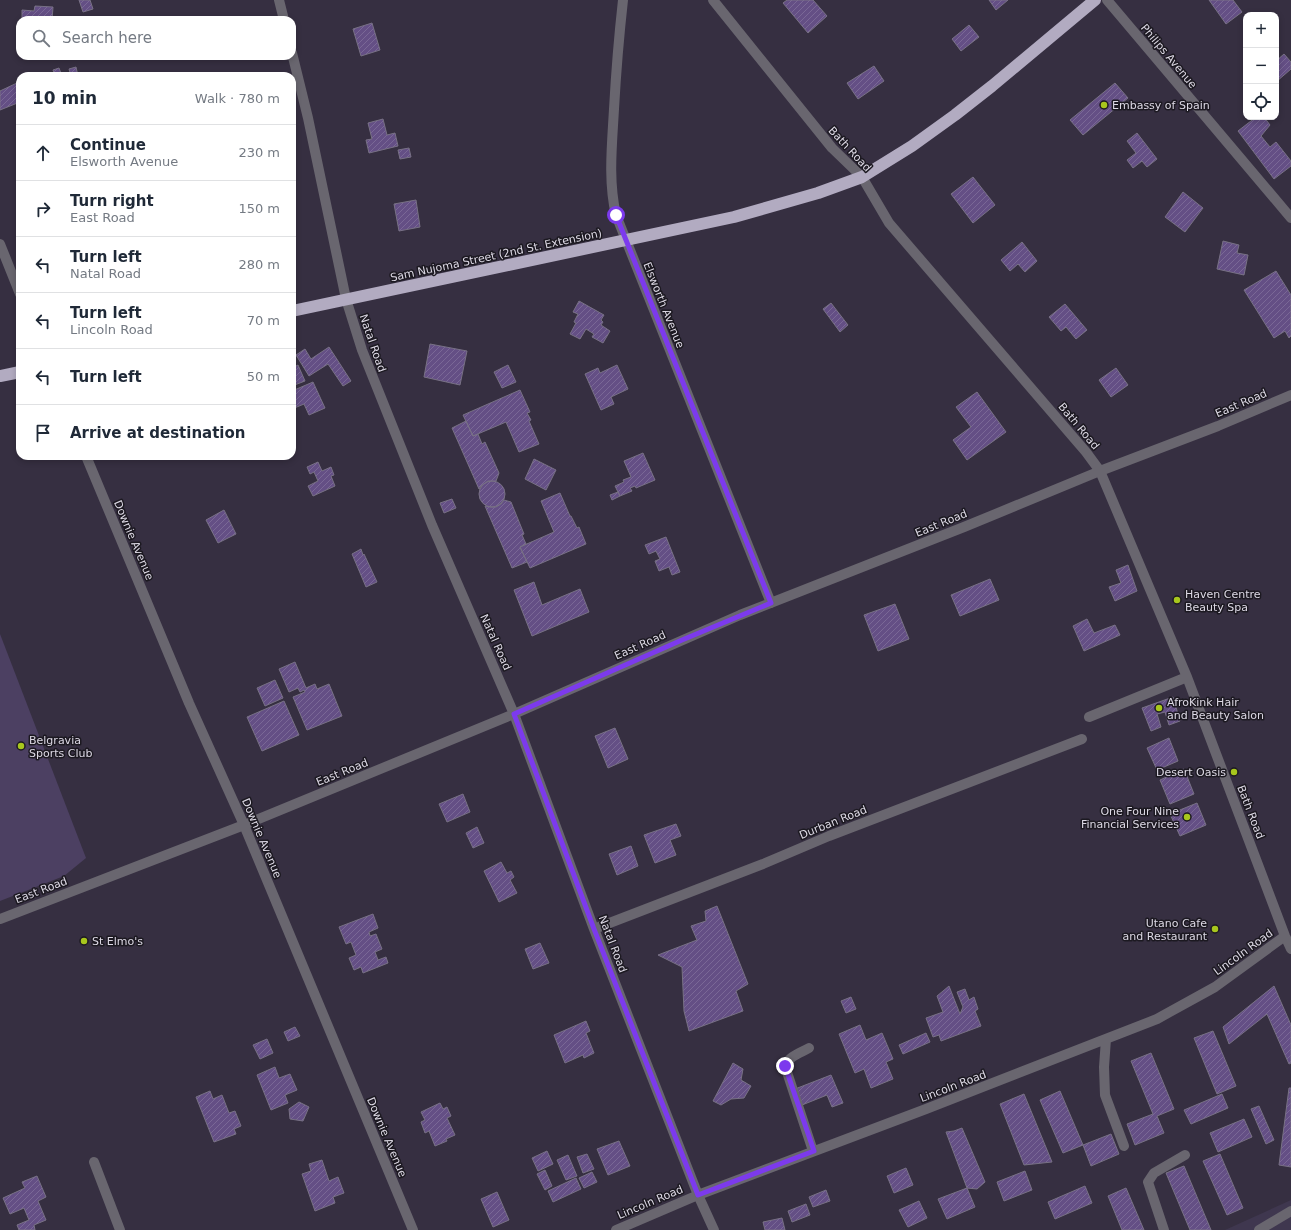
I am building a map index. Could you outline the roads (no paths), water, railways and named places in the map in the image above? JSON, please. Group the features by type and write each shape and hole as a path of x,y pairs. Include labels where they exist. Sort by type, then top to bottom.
{"highway":[{"name":"Sam Nujoma Street (2nd St. Extension)","path":"296,310 734,217 818,193 862,177 912,146 955,115 1095,0"},
{"path":"0,376 16,373"}],"street":[{"path":"279,0 283,16"},
{"name":"Elsworth Avenue","path":"623,0 617,67 611,176 612,198 616,215 771,603"},
{"name":"Bath Road","path":"713,0 832,148 862,177 889,223 1086,452 1100,471 1187,677 1291,949"},
{"name":"Philips Avenue","path":"1107,0 1291,218"},
{"name":"Natal Road","path":"294,60 308,118 346,299 362,350 422,502 514,714 594,929 698,1195 714,1230"},
{"path":"0,244 16,284"},
{"name":"East Road","path":"0,919 244,825 514,714 682,640 771,603 957,530 1100,471 1218,426 1291,395"},
{"name":"Downie Avenue","path":"88,460 189,703 244,825 413,1230"},
{"path":"1090,717 1187,677"},
{"name":"Durban Road","path":"594,929 749,870 829,836 1082,739"},
{"name":"Lincoln Road","path":"616,1230 698,1195 1158,1019 1215,987 1285,936"},
{"path":"1106,1039 1104,1067 1105,1095 1124,1146"},
{"path":"809,1048 792,1057 787,1061 785,1066 814,1151"},
{"path":"1164,1230 1148,1182 1154,1173 1185,1155"},
{"path":"94,1162 120,1230"},
{"path":"1259,1230 1291,1211"}],"place":[{"name":"Embassy of Spain","path":"1104,105"},
{"name":"Haven Centre Beauty Spa","path":"1177,600"},
{"name":"AfroKink Hair and Beauty Salon","path":"1159,708"},
{"name":"Belgravia Sports Club","path":"21,746"},
{"name":"Desert Oasis","path":"1234,772"},
{"name":"One Four Nine Financial Services","path":"1187,817"},
{"name":"Utano Cafe and Restaurant","path":"1215,929"},
{"name":"St Elmo's","path":"84,941"}]}
